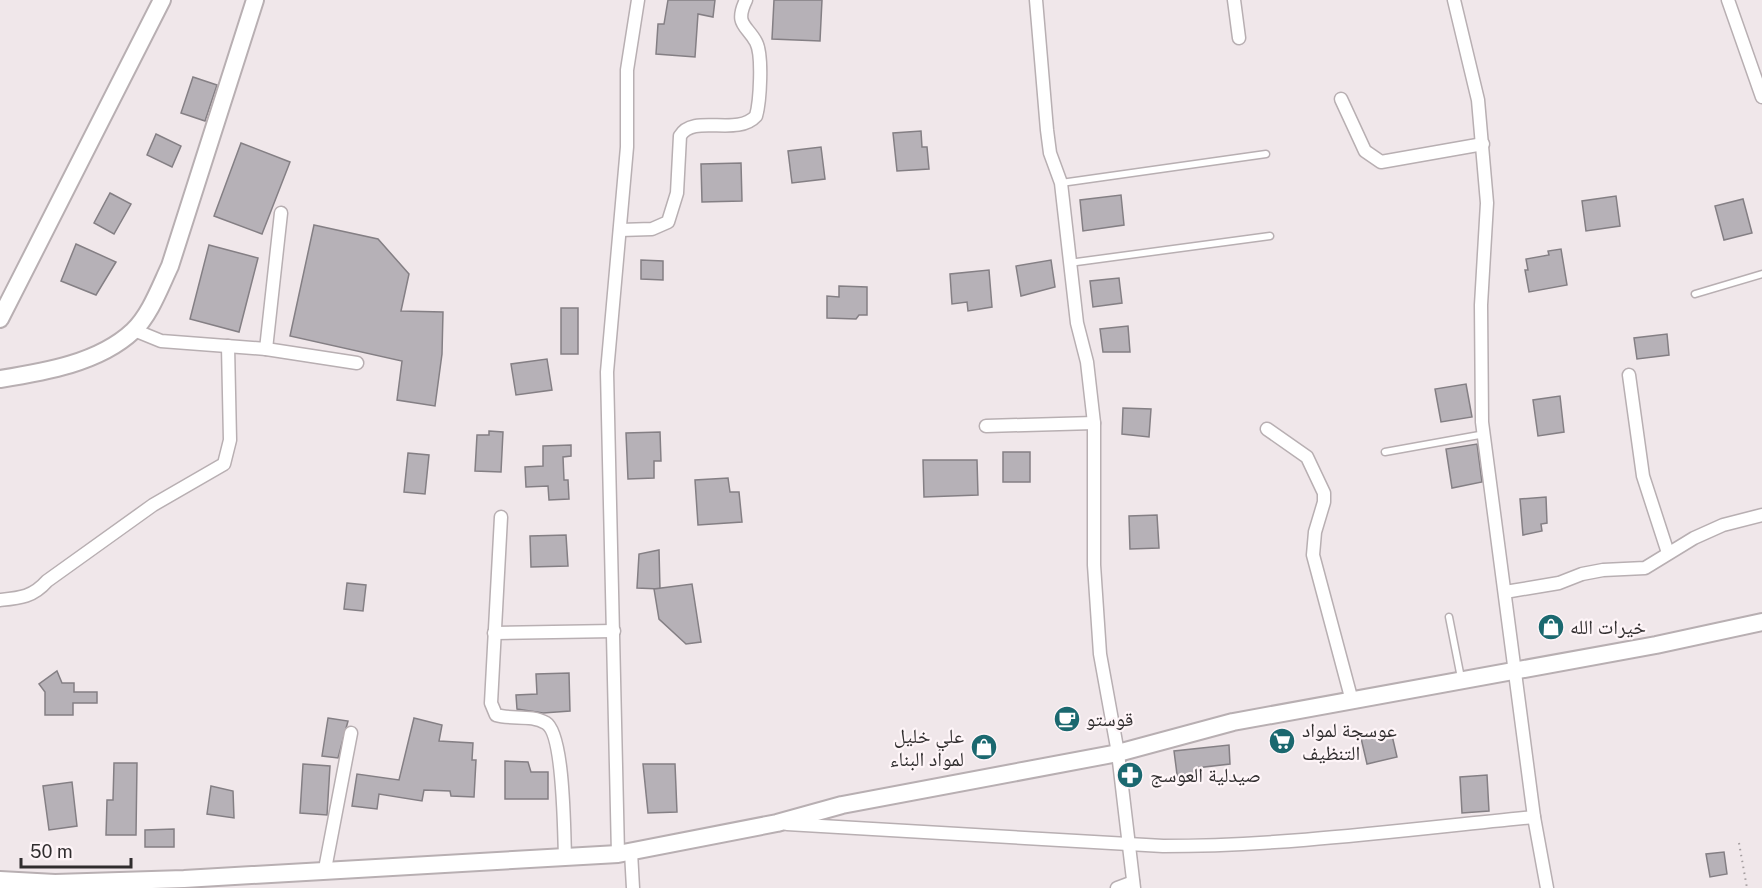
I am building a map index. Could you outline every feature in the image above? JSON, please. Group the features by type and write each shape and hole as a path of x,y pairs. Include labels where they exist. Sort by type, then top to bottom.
{"street":[{"path":"0,319 162,0"},
{"path":"0,379 93,356 134,330 153,300 170,266 255,0"},
{"path":"633,888 625,853 614,631 607,372 627,147 627,70 638,0"},
{"path":"620,230 652,229 668,222 677,193 680,136 683,130 695,126 745,125 756,117 759,91 757,42 747,33 741,17 746,0"},
{"path":"1036,0 1050,153 1061,183 1069,263 1094,423 1094,565 1100,654 1118,753 1134,885 1117,888"},
{"path":"1234,0 1239,38"},
{"path":"1454,0 1478,100 1487,203 1481,305 1482,422 1486,434 1534,816 1547,888"},
{"path":"1728,0 1757,69 1762,97"},
{"path":"1341,99 1365,151 1381,162 1483,144"},
{"path":"266,349 281,213"},
{"path":"134,330 161,341 266,349 357,363"},
{"path":"0,600 26,597 38,591 47,581 153,505 224,464 230,440 228,346"},
{"path":"1629,375 1643,476 1668,553"},
{"path":"986,426 1094,423"},
{"path":"1267,429 1307,457 1324,493 1324,502 1315,532 1313,555 1352,701"},
{"path":"1505,592 1559,583 1582,574 1603,570 1645,568 1659,562 1668,553 1723,525 1762,515"},
{"path":"501,517 494,633 493,710 501,716 539,720 548,724 557,740 565,857"},
{"path":"0,880 55,883 184,879 625,853 777,823 842,805 1118,753 1233,722 1656,645 1762,622"},
{"path":"494,633 614,631"},
{"path":"325,869 351,733"},
{"path":"777,823 1129,842 1163,846 1275,843 1534,816"}],"lane":[{"path":"1061,183 1266,154"},
{"path":"1069,263 1270,236"},
{"path":"1695,294 1762,274"},
{"path":"1385,453 1486,434"},
{"path":"1449,617 1461,679"}],"path":[{"path":"1739,843 1747,888"}],"building":[{"path":"668,0 715,0 713,17 698,14 695,57 656,54 658,24 664,24"},
{"path":"774,0 822,0 820,41 772,39"},
{"path":"193,77 217,85 205,121 181,113"},
{"path":"921,131 922,147 927,147 929,169 897,171 893,133"},
{"path":"156,134 181,146 172,167 147,155"},
{"path":"241,143 290,162 262,234 214,216"},
{"path":"821,147 825,179 792,183 788,151"},
{"path":"741,163 742,201 702,202 701,164"},
{"path":"110,193 131,204 114,234 94,223"},
{"path":"1121,195 1124,225 1083,231 1080,200"},
{"path":"1616,196 1620,226 1586,231 1582,201"},
{"path":"1743,199 1752,233 1724,240 1715,206"},
{"path":"314,225 378,239 409,274 401,311 443,312 442,354 435,406 397,400 402,361 290,336"},
{"path":"76,244 116,262 96,295 61,281"},
{"path":"209,245 258,258 239,332 190,319"},
{"path":"1561,249 1567,285 1529,292 1525,270 1528,270 1526,259 1549,255 1548,251"},
{"path":"641,260 663,261 663,280 641,279"},
{"path":"1051,260 1055,287 1021,296 1016,266"},
{"path":"989,270 992,307 968,311 967,302 952,304 950,274"},
{"path":"1119,278 1122,303 1093,307 1090,281"},
{"path":"839,286 867,287 867,315 859,315 856,319 827,318 827,296 839,297"},
{"path":"561,308 578,308 578,354 561,354"},
{"path":"1128,326 1130,352 1103,352 1100,329"},
{"path":"1667,334 1669,355 1637,359 1634,338"},
{"path":"547,359 552,390 516,395 511,364"},
{"path":"1466,384 1472,417 1441,422 1435,389"},
{"path":"1560,396 1564,432 1538,436 1533,400"},
{"path":"1123,408 1151,409 1149,437 1122,434"},
{"path":"489,431 503,432 501,472 475,471 477,435 489,435"},
{"path":"660,432 661,461 654,461 654,478 628,479 626,433"},
{"path":"1477,444 1482,482 1452,488 1446,449"},
{"path":"571,445 571,456 563,457 564,480 568,480 569,499 549,500 548,486 526,487 525,467 543,466 543,446"},
{"path":"1003,452 1030,452 1030,482 1003,482"},
{"path":"408,453 429,455 425,494 404,492"},
{"path":"923,460 977,460 978,495 924,497"},
{"path":"728,478 730,492 739,492 742,522 698,525 695,480"},
{"path":"1546,497 1547,523 1541,524 1542,531 1523,535 1520,499"},
{"path":"1157,515 1159,548 1130,549 1129,516"},
{"path":"566,535 568,566 531,567 530,536"},
{"path":"659,550 660,589 637,588 639,554"},
{"path":"347,583 366,585 363,611 344,609"},
{"path":"692,584 701,642 686,644 659,619 654,589"},
{"path":"57,671 62,683 74,683 74,692 97,692 97,703 73,703 73,715 45,715 45,692 39,684"},
{"path":"569,673 570,711 543,713 517,709 516,695 537,694 536,674"},
{"path":"328,718 348,721 338,758 322,756"},
{"path":"414,718 442,725 439,741 473,743 472,760 476,760 474,797 451,796 450,791 424,790 422,801 379,794 377,809 352,806 357,774 399,780"},
{"path":"1391,731 1397,757 1367,764 1361,738"},
{"path":"1229,745 1230,764 1196,768 1198,780 1178,782 1174,751"},
{"path":"505,761 528,762 531,772 548,772 548,799 505,799"},
{"path":"114,763 137,763 136,835 106,835 107,800 113,800"},
{"path":"303,764 330,766 327,815 300,813"},
{"path":"643,764 675,764 677,812 648,813"},
{"path":"1487,775 1489,811 1462,813 1460,777"},
{"path":"72,782 77,826 49,830 43,786"},
{"path":"211,786 233,791 234,818 207,814"},
{"path":"174,829 174,847 145,847 145,830"},
{"path":"1724,852 1727,874 1710,877 1706,854"}],"place":[{"name":"خيرات الله","path":"1551,627"},
{"name":"قوستو","path":"1067,719"},
{"name":"عوسجة لمواد التنظيف","path":"1282,741"},
{"name":"علي خليل لمواد البناء","path":"984,747"},
{"name":"صيدلية العوسج","path":"1130,775"}]}
